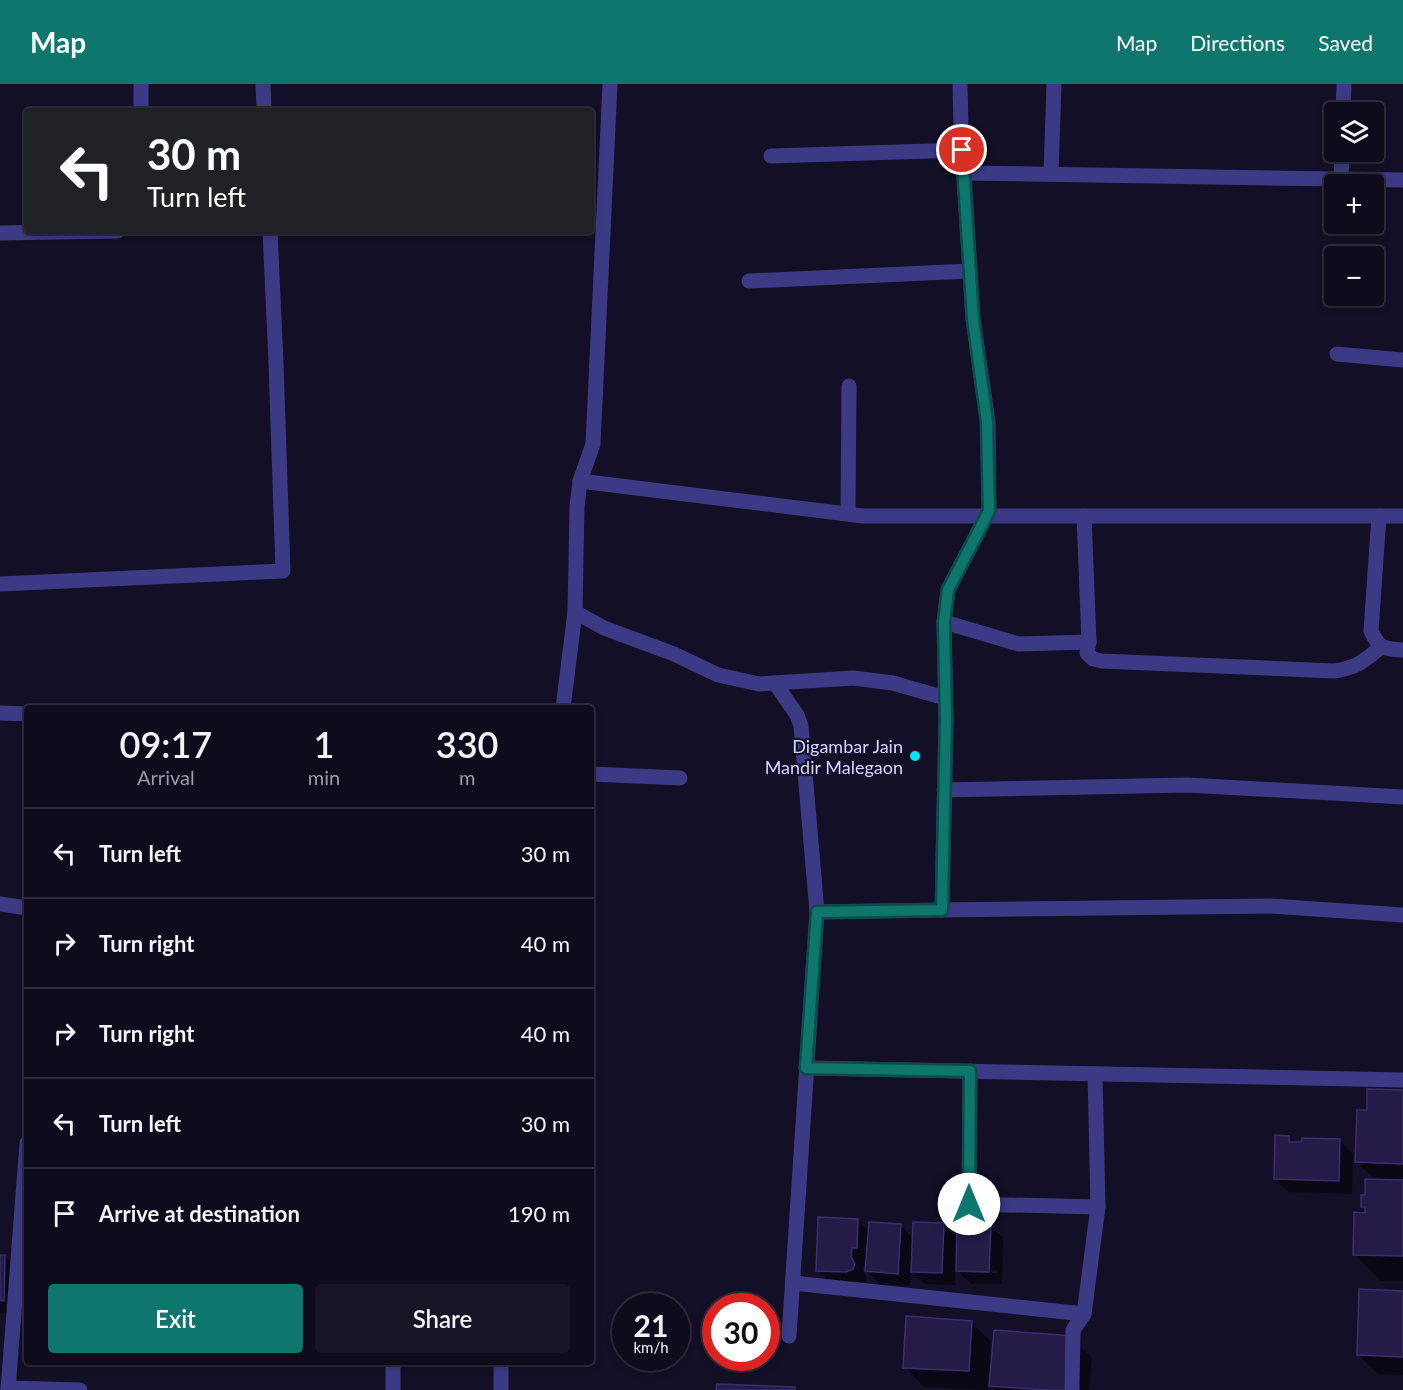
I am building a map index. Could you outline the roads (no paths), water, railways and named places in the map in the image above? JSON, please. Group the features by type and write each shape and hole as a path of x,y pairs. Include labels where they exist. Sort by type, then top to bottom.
{"street":[{"path":"141,84 141,108"},
{"path":"263,84 264,108"},
{"path":"563,705 575,612 577,506 580,481 593,444 610,84"},
{"path":"942,910 944,622 948,590 989,511 987,422 973,319 960,84"},
{"path":"1051,174 1054,84"},
{"path":"1343,102 1344,84"},
{"path":"771,156 962,150"},
{"path":"964,173 1324,179"},
{"path":"1384,180 1403,180"},
{"path":"0,233 24,233"},
{"path":"0,584 283,571 270,234"},
{"path":"749,281 970,271"},
{"path":"1337,354 1403,360"},
{"path":"848,513 849,386"},
{"path":"580,481 863,516 1403,516"},
{"path":"1084,516 1089,642 1087,653 1092,658 1102,661 1334,671 1347,670 1359,665 1382,647"},
{"path":"1379,516 1371,632 1375,641 1382,647 1403,650"},
{"path":"575,612 604,628 674,654 717,675 759,684 853,678 893,683 945,698"},
{"path":"944,622 1019,644 1089,642"},
{"path":"774,683 797,715 801,726 817,912 789,1336"},
{"path":"0,713 24,714"},
{"path":"594,774 680,778"},
{"path":"944,790 1187,785 1403,797"},
{"path":"0,904 24,908"},
{"path":"817,912 1260,906 1403,915"},
{"path":"806,1068 1403,1080"},
{"path":"970,1071 969,1204 1098,1207"},
{"path":"1072,1390 1073,1330 1084,1314 1098,1207 1095,1074"},
{"path":"24,1212 8,1389 80,1390"},
{"path":"793,1283 1084,1314"},
{"path":"393,1365 393,1390"},
{"path":"501,1365 501,1390"}],"place":[{"name":"Digambar Jain Mandir Malegaon","path":"915,756"}]}
